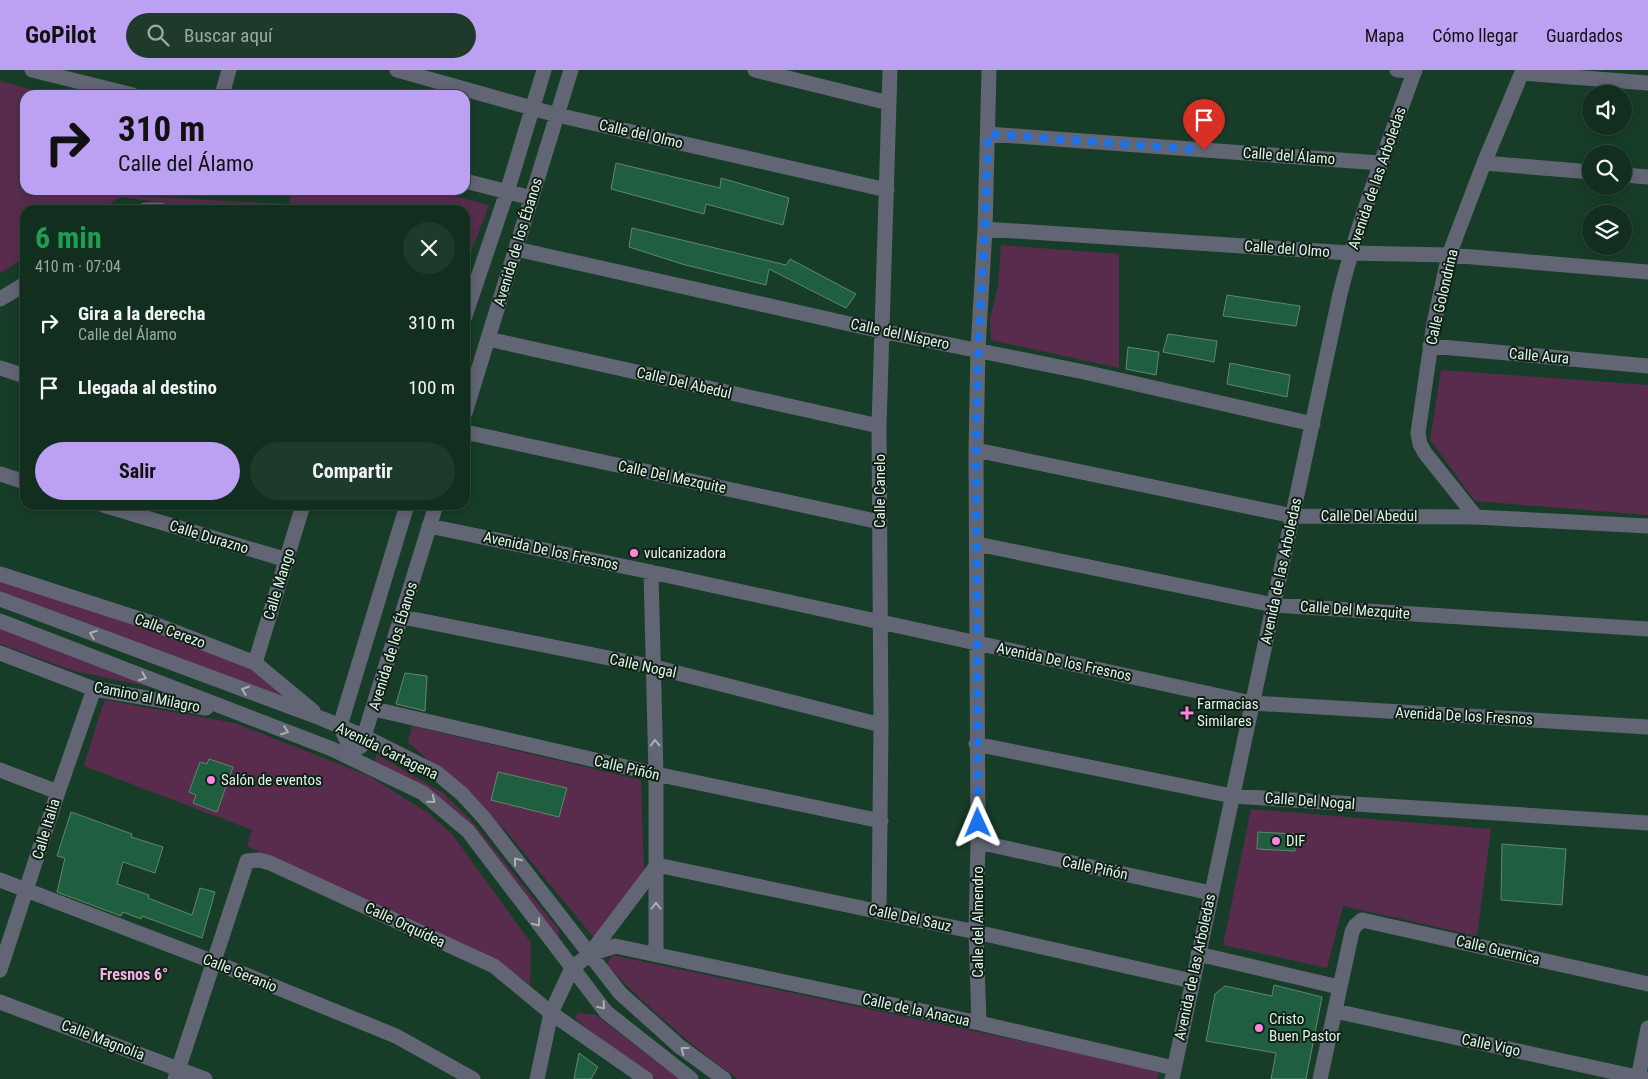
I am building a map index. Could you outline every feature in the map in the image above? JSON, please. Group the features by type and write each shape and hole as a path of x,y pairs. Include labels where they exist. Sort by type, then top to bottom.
{"street":[{"path":"32,70 112,90"},
{"path":"223,90 229,70"},
{"name":"Calle del Olmo","path":"397,70 466,90"},
{"name":"Avenida de los Ébanos","path":"470,295 507,192 544,70"},
{"name":"Avenida de los Ébanos","path":"470,397 571,70"},
{"path":"755,70 889,103"},
{"name":"Calle Canelo","path":"880,912 881,623 879,426 890,70"},
{"name":"Calle del Almendro","path":"979,1023 976,932 978,842 976,450 989,70"},
{"path":"1397,70 1415,71"},
{"name":"Avenida de las Arboledas","path":"1173,1073 1340,294 1350,253 1380,163 1415,71"},
{"path":"1522,71 1648,83"},
{"name":"Calle Golondrina","path":"1476,517 1426,453 1420,444 1418,434 1438,298 1449,256 1484,163 1522,71"},
{"name":"Calle del Olmo","path":"470,91 557,115 886,190"},
{"name":"Calle del Álamo","path":"988,134 1380,163"},
{"path":"1484,163 1582,171"},
{"path":"1632,176 1648,177"},
{"path":"470,182 532,198"},
{"name":"Calle del Olmo","path":"985,229 1350,253 1449,256 1648,272"},
{"name":"Calle del Níspero","path":"516,249 1313,424"},
{"path":"0,299 20,287"},
{"name":"Calle Del Abedul","path":"488,339 879,426"},
{"name":"Calle Aura","path":"1430,346 1648,366"},
{"path":"0,368 20,374"},
{"name":"Calle Del Mezquite","path":"470,433 880,522"},
{"name":"Calle Del Abedul","path":"976,450 1293,516 1476,517 1648,526"},
{"path":"0,474 20,480"},
{"name":"Calle Durazno","path":"120,510 287,560"},
{"name":"Calle Mango","path":"255,663 302,510"},
{"name":"Avenida de los Ébanos","path":"340,726 405,510"},
{"name":"Avenida de los Ébanos","path":"356,760 403,617 434,510"},
{"name":"Avenida De los Fresnos","path":"429,526 651,572 1252,703 1648,727"},
{"name":"Calle Del Mezquite","path":"977,544 1274,605 1648,629"},
{"path":"651,572 656,774 656,954"},
{"name":"Calle Cerezo","path":"0,574 152,623 255,663 324,719"},
{"name":"Avenida Cartagena","path":"0,599 324,719 437,773 462,794 484,818 620,993 679,1046 724,1079"},
{"name":"Calle Nogal","path":"403,617 654,667 881,725"},
{"name":"Avenida Cartagena","path":"0,621 356,760 423,793 468,831 606,1012 691,1079"},
{"name":"Camino al Milagro","path":"0,653 94,689 240,714"},
{"name":"Calle Italia","path":"0,970 94,689"},
{"name":"Calle Piñón","path":"374,709 656,774 881,822"},
{"path":"340,726 356,760"},
{"name":"Calle Del Nogal","path":"976,744 1232,796 1648,823"},
{"path":"0,770 58,792"},
{"name":"Calle Piñón","path":"978,842 1211,893"},
{"name":"Calle Orquídea","path":"214,962 247,861 259,860 270,863 494,966 550,1012 646,1079"},
{"path":"537,1079 550,1012 572,968 589,955 656,865"},
{"name":"Calle Del Sauz","path":"656,865 976,932 1192,981"},
{"name":"Calle Geranio","path":"0,880 214,962 396,1036 472,1079"},
{"name":"Calle Guernica","path":"1339,987 1352,932 1362,920 1648,984"},
{"name":"Calle de la Anacua","path":"589,955 615,946 656,954 979,1023 1173,1073"},
{"path":"1198,954 1339,987 1320,1079"},
{"path":"177,1074 214,962"},
{"name":"Calle Magnolia","path":"0,1002 177,1074 206,1079"},
{"name":"Calle Vigo","path":"1335,1011 1641,1078"},
{"path":"1641,1078 1648,1028"}],"shaded area":[{"path":"0,81 34,90 20,90 20,195 135,195 289,204 291,195 450,195 489,205 470,255 470,205 166,205 121,197 109,205 20,205 20,261 0,273"},
{"path":"1001,245 1119,254 1119,368 991,340 990,318 998,287"},
{"path":"1441,370 1648,385 1648,515 1475,501 1430,440"},
{"path":"0,578 151,627 253,670 299,704 0,593"},
{"path":"0,626 169,691 74,671 0,644"},
{"path":"105,700 235,723 369,776 428,813 452,834 531,943 530,985 498,960 247,846 252,830 84,766"},
{"path":"412,726 641,780 644,872 594,938 506,831 408,742"},
{"path":"376,754 443,793 470,819 559,930 559,941 433,796 376,761"},
{"path":"1251,809 1491,829 1477,936 1343,906 1327,968 1223,945"},
{"path":"612,955 1159,1070 1157,1079 738,1079 686,1040 622,981 607,965"},
{"path":"578,1013 596,1015 679,1079 656,1079 598,1038 575,1018"}],"building":[{"path":"616,163 720,188 721,178 789,198 783,225 706,204 704,214 611,189"},
{"path":"632,228 786,265 790,259 856,294 846,308 769,269 766,285 682,264 629,247"},
{"path":"1227,295 1300,306 1296,326 1223,316"},
{"path":"1168,334 1217,341 1214,362 1163,352"},
{"path":"1128,347 1159,352 1156,375 1126,369"},
{"path":"1230,363 1290,375 1287,397 1227,384"},
{"path":"405,673 427,676 425,711 396,704"},
{"name":"Salón de eventos","path":"209,759 233,767 217,812 193,803 196,795 189,792 200,762 207,764"},
{"path":"498,772 567,788 559,817 491,800"},
{"path":"71,812 132,834 131,837 163,847 155,873 123,862 117,884 149,895 148,898 192,915 200,888 215,892 202,938 142,916 141,919 123,912 121,916 57,892 65,858 57,856"},
{"name":"DIF","path":"1258,832 1295,834 1295,851 1257,849"},
{"path":"1502,844 1566,849 1562,905 1501,900"},
{"path":"1274,985 1322,997 1306,1079 1271,1079 1276,1053 1206,1041 1215,994 1225,986 1272,996"},
{"path":"579,1053 598,1067 591,1079 574,1079"}],"place":[{"name":"vulcanizadora","path":"634,553"},
{"name":"Farmacias Similares","path":"1187,713"},
{"name":"Salón de eventos","path":"211,780"},
{"name":"DIF","path":"1276,841"},
{"name":"Cristo Buen Pastor","path":"1259,1028"}],"district":[{"name":"Fresnos 6°","path":"134,974"}],"route":[{"path":"978,823 976,744 976,450 978,349 988,134 1204,150"}]}
